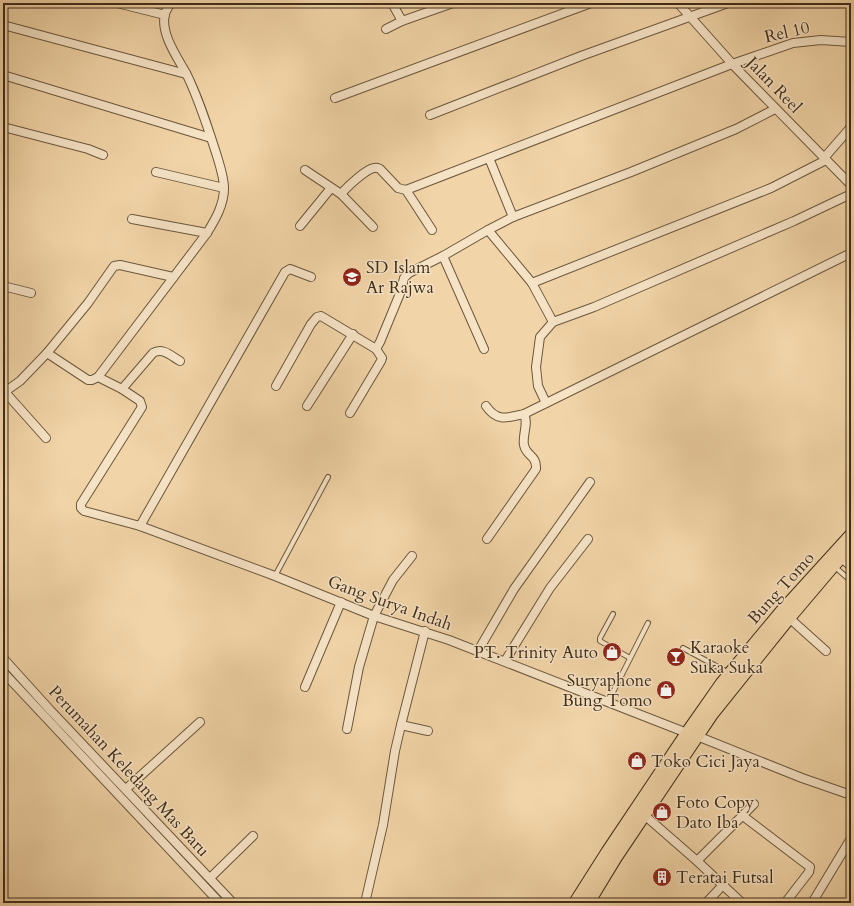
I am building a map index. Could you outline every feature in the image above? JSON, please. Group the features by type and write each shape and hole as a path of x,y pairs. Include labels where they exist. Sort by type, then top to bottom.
{"main road":[{"name":"Bung Tomo","path":"575,903 641,812 730,673 839,556 851,535"},
{"name":"Bung Tomo","path":"692,734 726,696 785,615"},
{"name":"Bung Tomo","path":"588,903 612,854"}],"street":[{"path":"117,3 165,15"},
{"path":"47,352 88,380 98,377 207,233 217,217 224,188 222,172 202,110 168,36 165,26 165,15 170,3"},
{"path":"392,3 402,21"},
{"path":"386,29 402,21 453,3"},
{"path":"335,98 591,3"},
{"name":"Jalan Reel","path":"678,3 732,64 851,185"},
{"path":"430,115 581,56 728,3"},
{"path":"3,25 186,74"},
{"name":"Rel 10","path":"406,190 732,64 794,43 821,40 851,42"},
{"path":"3,75 211,138"},
{"path":"376,349 406,275 513,217 632,172 736,129 775,109"},
{"path":"3,127 88,149 103,155"},
{"path":"532,283 771,188 825,159 850,132"},
{"path":"489,158 513,217"},
{"path":"341,194 355,181 373,168 376,168 384,173 398,188 406,190 432,230"},
{"path":"305,170 341,194 374,227"},
{"path":"156,172 224,188"},
{"path":"300,226 331,188"},
{"path":"546,403 538,386 536,367 540,337 553,322 594,307 794,221 851,194"},
{"path":"132,219 207,233"},
{"path":"488,230 532,283 553,322"},
{"path":"486,406 495,416 505,417 524,414 851,253"},
{"path":"443,256 484,350"},
{"path":"46,438 4,393 20,381 47,352 88,303 114,266 120,265 173,277"},
{"path":"140,526 285,272 290,269 311,277"},
{"path":"3,286 31,293"},
{"path":"276,386 311,324 317,316 321,316 376,349 382,358 382,361 350,413"},
{"path":"307,406 353,334"},
{"path":"98,377 122,389 153,353 158,350 164,351 180,361"},
{"name":"Gang Surya Indah","path":"122,389 140,401 142,406 81,504 81,508 84,511 140,526 276,576 374,616 425,631 802,778 851,795"},
{"path":"487,540 536,470 536,460 524,447 526,419 524,414"},
{"path":"478,651 514,589 590,482"},
{"path":"505,661 550,588 566,565 588,539"},
{"path":"347,729 359,667 374,616 393,580 412,556"},
{"path":"305,687 341,602"},
{"path":"785,615 826,650"},
{"path":"365,903 383,825 395,751 425,631"},
{"name":"Perumahan Keledang Mas Baru","path":"3,658 51,711 234,903"},
{"path":"3,672 220,903"},
{"path":"126,789 200,722"},
{"path":"401,725 428,731"},
{"path":"697,860 754,804"},
{"path":"641,812 697,860 742,903"},
{"path":"743,816 810,866 810,872 785,903"},
{"path":"210,878 253,836"},
{"path":"812,903 850,840"},
{"path":"706,903 723,885"},
{"path":"210,893 217,886"}],"lane":[{"path":"276,576 328,477"},
{"path":"839,556 851,569"},
{"path":"839,556 851,581"},
{"path":"613,614 600,640 630,658"},
{"path":"608,702 648,623"},
{"path":"684,648 730,673"}],"place":[{"name":"SD Islam Ar Rajwa","path":"352,277"},
{"name":"PT. Trinity Auto","path":"612,652"},
{"name":"Karaoke Suka Suka","path":"676,657"},
{"name":"Suryaphone Bung Tomo","path":"666,690"},
{"name":"Toko Cici Jaya","path":"637,761"},
{"name":"Foto Copy Dato Iba","path":"662,812"},
{"name":"Teratai Futsal","path":"662,877"}]}
